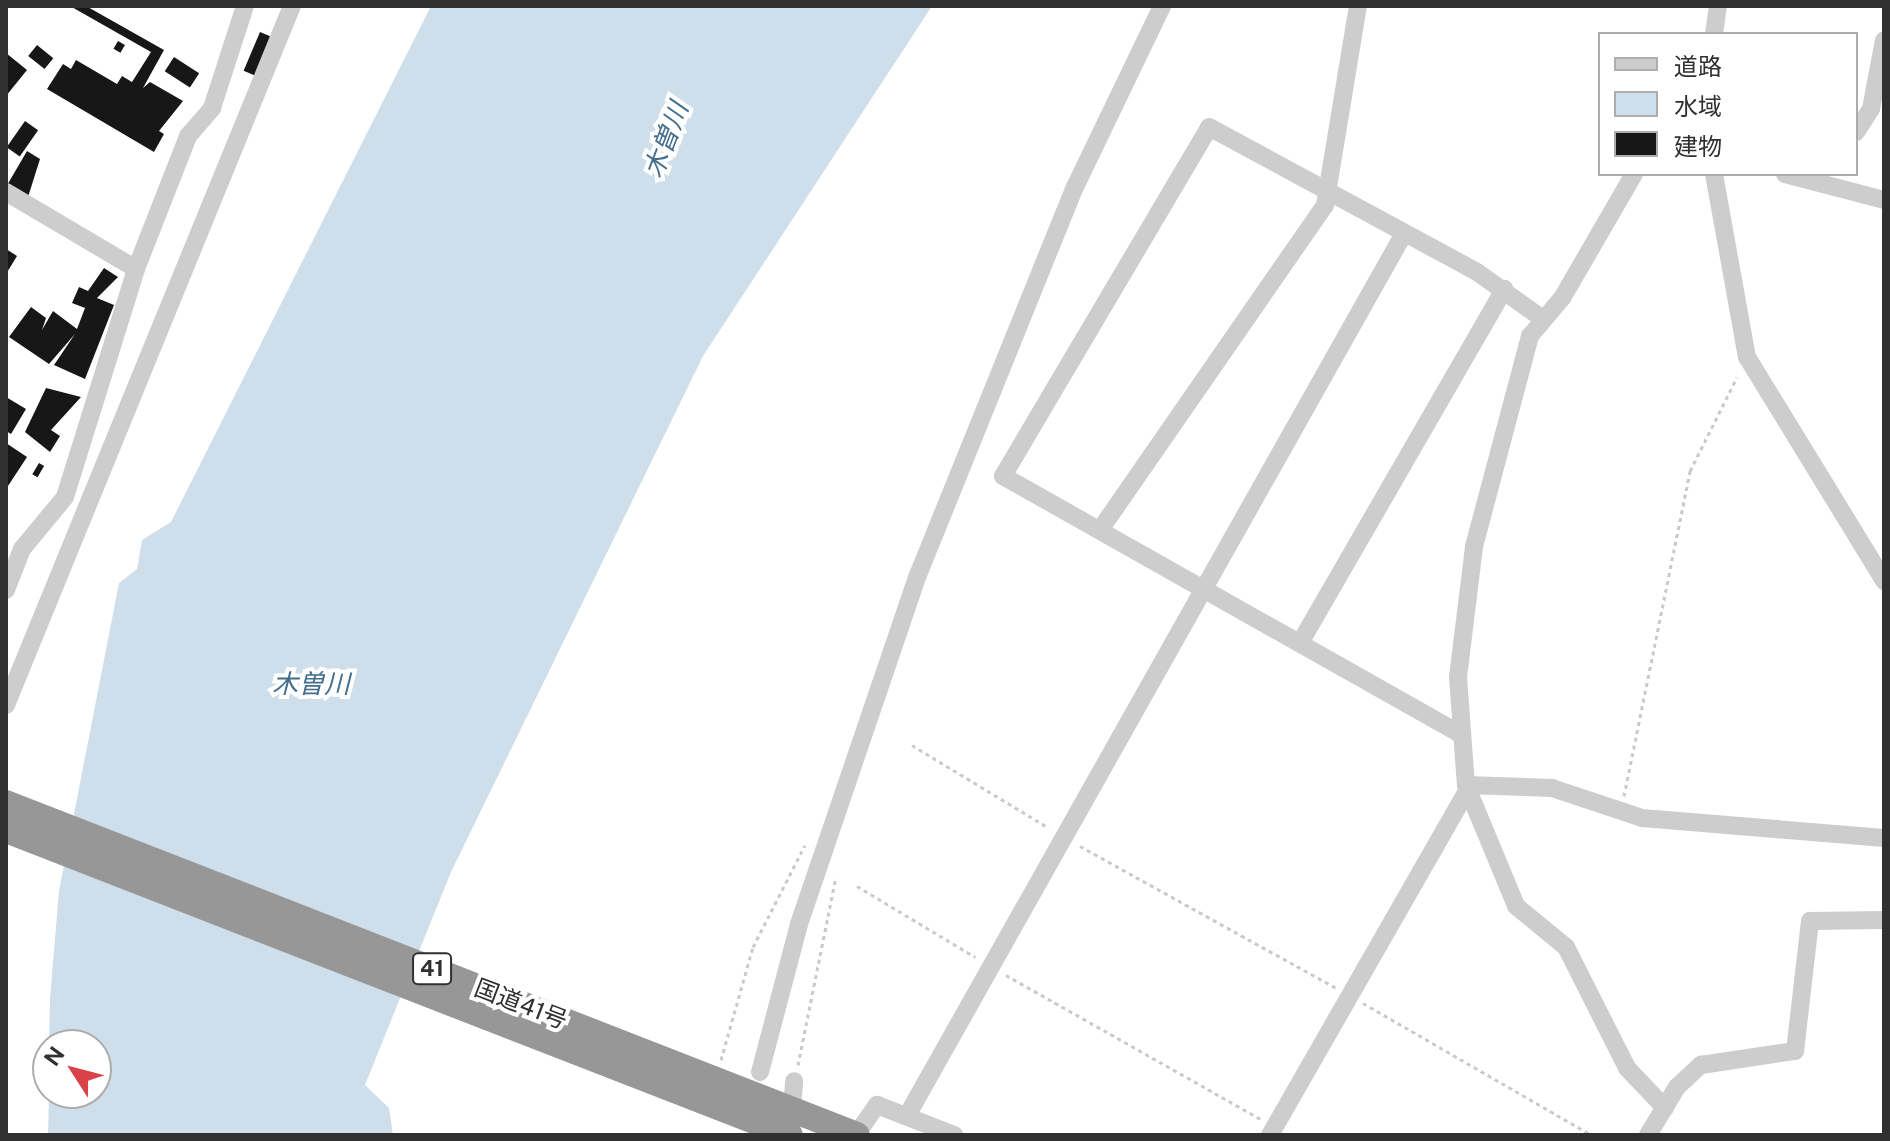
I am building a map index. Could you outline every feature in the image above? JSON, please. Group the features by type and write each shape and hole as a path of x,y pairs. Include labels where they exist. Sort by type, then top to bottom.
{"highway":[{"name":"国道41号","path":"6,803 856,1135"},
{"name":"国道41号","path":"6,830 790,1135"}],"street":[{"path":"6,590 22,549 65,497 136,269 188,136 212,108 245,6"},
{"path":"6,705 292,6"},
{"path":"760,1072 799,924 918,575 1075,187 1162,6"},
{"path":"1100,530 1325,205 1324,191 1358,6"},
{"path":"1714,32 1718,6"},
{"path":"1858,129 1871,109 1884,40"},
{"path":"1462,735 1003,476 1209,127 1402,237 1504,289 1540,317"},
{"path":"1633,176 1562,298 1540,317 1459,624 1462,735 1467,787 1516,906 1566,947 1627,1068 1663,1111 1668,1135"},
{"path":"1714,176 1747,357 1884,581"},
{"path":"1804,176 1841,180 1884,200"},
{"path":"6,192 136,269"},
{"path":"908,1114 1402,237"},
{"path":"1300,643 1504,289"},
{"path":"1467,787 1552,788 1621,811 1884,838"},
{"path":"1272,1131 1467,787"},
{"path":"1648,1135 1663,1111 1701,1065 1795,1051 1810,921 1884,920"},
{"path":"790,1135 794,1081"},
{"path":"856,1135 877,1105 908,1114 954,1135"}],"path":[{"path":"1621,811 1690,471 1747,357"},
{"path":"912,745 1064,837 1592,1135"},
{"path":"719,1072 753,947 811,832"},
{"path":"794,1081 838,860"},
{"path":"857,886 1272,1131"}],"water":[{"name":"木曽川","path":"431,6 932,6 703,356 451,872 365,1085 389,1108 393,1135 48,1135 49,1109 112,1109 112,1029 49,1029 59,891 119,583 137,569 142,540 171,522"}],"building":[{"path":"70,6 86,6 164,50 143,88 150,82 183,101 159,131 164,134 154,152 47,89 63,64 71,69 76,60 117,84 122,76 132,82 151,52"},
{"path":"260,32 272,37 256,76 244,71"},
{"path":"118,41 125,45 120,53 114,49"},
{"path":"37,45 53,58 45,69 28,56"},
{"path":"6,53 27,70 6,96"},
{"path":"174,57 199,73 190,88 165,71"},
{"path":"25,121 38,130 20,156 7,147"},
{"path":"27,151 40,159 28,197 6,187"},
{"path":"6,249 17,256 6,274"},
{"path":"104,268 118,277 97,298 114,305 85,379 54,365 75,334 49,364 9,337 31,307 46,318 42,330 53,311 77,329 85,308 72,303 79,287 88,291"},
{"path":"46,388 81,397 51,430 60,436 50,452 25,432"},
{"path":"6,397 26,409 11,434 6,431"},
{"path":"6,443 27,457 6,489"},
{"path":"39,463 44,466 37,477 32,474"}]}
